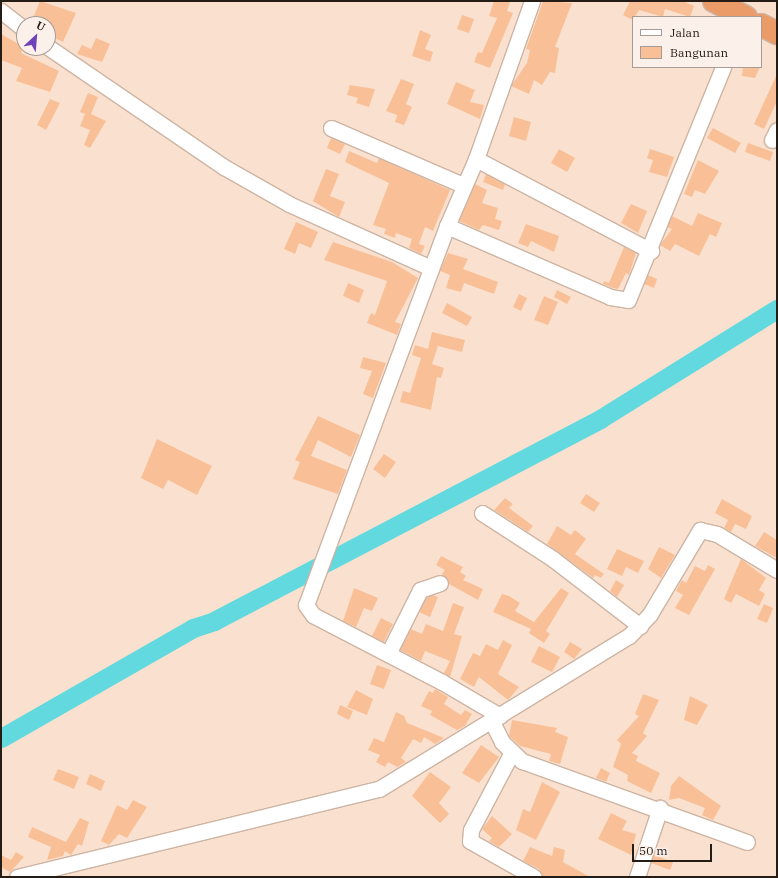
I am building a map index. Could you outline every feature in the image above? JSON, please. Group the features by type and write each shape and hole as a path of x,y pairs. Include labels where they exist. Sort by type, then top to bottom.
{"highway":[{"path":"714,1 743,16"},
{"path":"762,26 777,33"}],"street":[{"path":"532,1 476,159 463,185 447,226 339,516 307,596 307,609 313,615 388,654 496,719 511,754 554,773 660,808 747,842"},
{"path":"4,9 16,21"},
{"path":"56,52 224,167 289,204 431,268"},
{"path":"447,226 621,301 630,298 651,251 723,68"},
{"path":"331,128 463,185"},
{"path":"476,159 651,251"},
{"path":"482,513 553,559 640,626"},
{"path":"17,877 379,789 496,719 640,626 700,530 717,534 777,570"},
{"path":"388,654 420,590 440,583"},
{"path":"511,754 471,830 470,841 534,877"},
{"path":"637,877 660,808"}],"building":[{"path":"40,1 76,13 63,42 56,39 56,16 34,16"},
{"path":"494,1 510,2 507,11 513,13 490,68 474,62 478,52 482,53 497,18 489,16"},
{"path":"543,1 572,3 555,47 559,48 555,73 550,72 542,85 534,80 529,94 511,86 527,63 530,50 526,49"},
{"path":"630,1 683,1 694,6 690,16 665,9 663,16 639,10 635,16 632,16 632,20 623,15"},
{"path":"462,15 474,19 469,33 457,29"},
{"path":"420,30 431,35 425,49 433,52 430,62 412,56"},
{"path":"1,34 16,42 16,56 27,56 59,71 50,92 16,81 22,68 1,60"},
{"path":"96,38 110,44 102,62 77,54 82,45 91,49"},
{"path":"743,68 760,68 755,78 742,76"},
{"path":"777,74 777,101 764,129 754,124"},
{"path":"401,79 414,84 406,104 412,107 404,125 395,122 397,115 386,111"},
{"path":"456,82 475,90 470,102 484,105 480,119 447,104"},
{"path":"350,85 375,89 369,107 356,103 358,98 347,95"},
{"path":"88,93 98,97 91,114 106,121 90,148 84,145 90,130 80,126 85,114 80,112"},
{"path":"50,99 60,103 46,130 37,125"},
{"path":"514,117 531,122 526,141 509,136"},
{"path":"713,128 741,143 735,153 707,138"},
{"path":"331,138 345,144 340,154 327,148"},
{"path":"748,143 773,152 770,161 745,152"},
{"path":"559,149 575,158 567,172 551,163"},
{"path":"650,149 674,157 667,177 649,172 653,160 647,158"},
{"path":"349,151 377,163 379,158 450,190 433,231 425,227 419,244 425,246 421,254 409,248 412,239 396,233 395,238 384,234 386,229 373,225 389,183 345,162"},
{"path":"698,160 719,171 705,194 695,190 692,197 684,194"},
{"path":"326,169 339,174 330,196 345,202 339,217 313,201"},
{"path":"486,174 505,184 503,190 483,182"},
{"path":"475,184 487,190 482,203 498,208 495,219 502,221 499,230 483,225 479,230 459,221"},
{"path":"631,204 647,211 638,233 621,223"},
{"path":"698,213 722,223 716,237 710,234 699,256 675,244 670,251 660,245 672,229 667,227 672,216 692,226"},
{"path":"296,222 318,232 311,248 299,243 295,254 284,249"},
{"path":"526,224 559,236 554,252 531,241 528,247 518,243"},
{"path":"333,242 392,262 418,278 395,322 401,324 397,335 367,323 371,313 375,315 387,281 324,260"},
{"path":"624,247 636,253 629,275 626,273 618,289 603,284 604,281 609,283"},
{"path":"448,253 468,259 463,269 498,282 494,294 464,283 461,292 446,288 450,275 440,271"},
{"path":"648,275 657,279 654,288 644,284"},
{"path":"348,283 364,290 359,303 343,296"},
{"path":"557,290 571,297 567,304 554,297"},
{"path":"519,294 527,298 521,311 513,307"},
{"path":"544,296 558,302 548,325 534,320"},
{"path":"447,303 472,317 467,326 442,313"},
{"path":"432,332 465,340 462,352 438,346 432,364 444,368 441,378 437,377 431,410 400,402 403,391 410,393 421,358 412,355 415,345 428,349"},
{"path":"363,357 386,363 373,398 363,394 372,371 360,368"},
{"path":"318,416 360,435 351,457 318,440 311,456 347,470 338,494 293,479 300,462 295,460"},
{"path":"157,439 212,466 197,495 168,480 163,489 141,478"},
{"path":"384,454 396,462 385,478 373,469"},
{"path":"586,494 600,503 594,512 580,503"},
{"path":"505,498 513,504 509,508 533,526 528,532 494,510"},
{"path":"722,499 752,516 746,529 735,524 731,532 724,528 728,520 715,513"},
{"path":"557,526 571,535 575,530 586,539 575,554 604,574 601,578 595,575 593,578 547,544"},
{"path":"764,532 777,540 777,558 755,546"},
{"path":"659,547 675,555 661,578 648,569"},
{"path":"617,549 644,561 638,573 626,567 622,576 607,569"},
{"path":"441,556 463,567 460,572 466,576 463,580 483,589 478,600 449,584 442,574 445,570 436,565"},
{"path":"741,559 766,578 759,590 765,594 759,606 736,594 731,603 724,599"},
{"path":"708,565 715,569 689,615 675,608 683,595 676,591 682,580 686,583 695,566 705,571"},
{"path":"616,580 624,585 617,597 610,591"},
{"path":"354,588 378,598 372,611 364,608 356,627 343,621"},
{"path":"561,588 569,593 546,631 550,634 544,643 529,633 531,629 493,612 502,594 509,596 520,603 515,611 534,622"},
{"path":"433,595 438,597 430,617 419,612 426,597"},
{"path":"453,603 464,607 454,634 462,636 450,677 444,673 450,661 425,651 421,661 400,650 411,629 422,634 426,624 443,631"},
{"path":"764,604 773,608 767,623 757,619"},
{"path":"381,618 393,624 384,642 372,636"},
{"path":"503,640 512,645 498,674 519,687 508,700 479,677 474,687 460,679 473,653 480,656 486,644 498,650"},
{"path":"570,642 582,649 574,659 564,652"},
{"path":"539,646 560,657 552,672 531,662"},
{"path":"377,665 391,670 384,689 370,684"},
{"path":"435,689 448,697 444,704 461,715 465,710 472,714 465,726 457,730 430,715 432,711 421,706 429,691 433,693"},
{"path":"356,690 373,699 367,715 347,707"},
{"path":"643,694 659,700 643,733 647,736 632,753 638,756 636,761 660,773 651,793 627,781 628,775 613,767 621,744 617,740 639,716 635,714"},
{"path":"690,696 708,705 697,725 684,720"},
{"path":"340,705 353,711 349,720 337,714"},
{"path":"396,712 404,716 407,723 444,738 435,744 424,737 421,743 413,739 401,758 406,762 397,767 388,762 385,767 376,762 380,755 368,750 374,738 384,742"},
{"path":"512,720 557,728 555,732 568,737 560,764 549,761 551,754 520,746 509,736"},
{"path":"481,745 499,757 479,783 462,773"},
{"path":"601,768 610,773 606,782 596,778"},
{"path":"58,769 79,777 74,789 53,780"},
{"path":"430,772 451,787 439,803 449,814 440,823 412,796"},
{"path":"90,774 105,781 101,791 86,784"},
{"path":"679,776 721,806 713,820 702,815 705,808 679,798 669,800 671,786"},
{"path":"542,782 560,792 536,840 516,830 523,809 530,812"},
{"path":"133,800 147,807 127,838 119,834 109,845 101,841 117,805 127,810"},
{"path":"611,813 627,821 622,830 636,834 631,855 598,839"},
{"path":"492,816 512,834 499,847 489,841 492,838 482,829"},
{"path":"80,818 89,822 82,846 78,844 71,855 65,851 63,856 47,860 51,847 28,837 32,827 66,842"},
{"path":"530,847 552,856 554,847 565,850 563,862 590,877 543,877 539,869 523,861"},
{"path":"16,852 24,857 10,872 1,867 1,855 11,860"},
{"path":"654,855 673,862 670,870 651,863"}],"waterway":[{"path":"1,738 193,628 214,621 600,419 777,309"}]}
